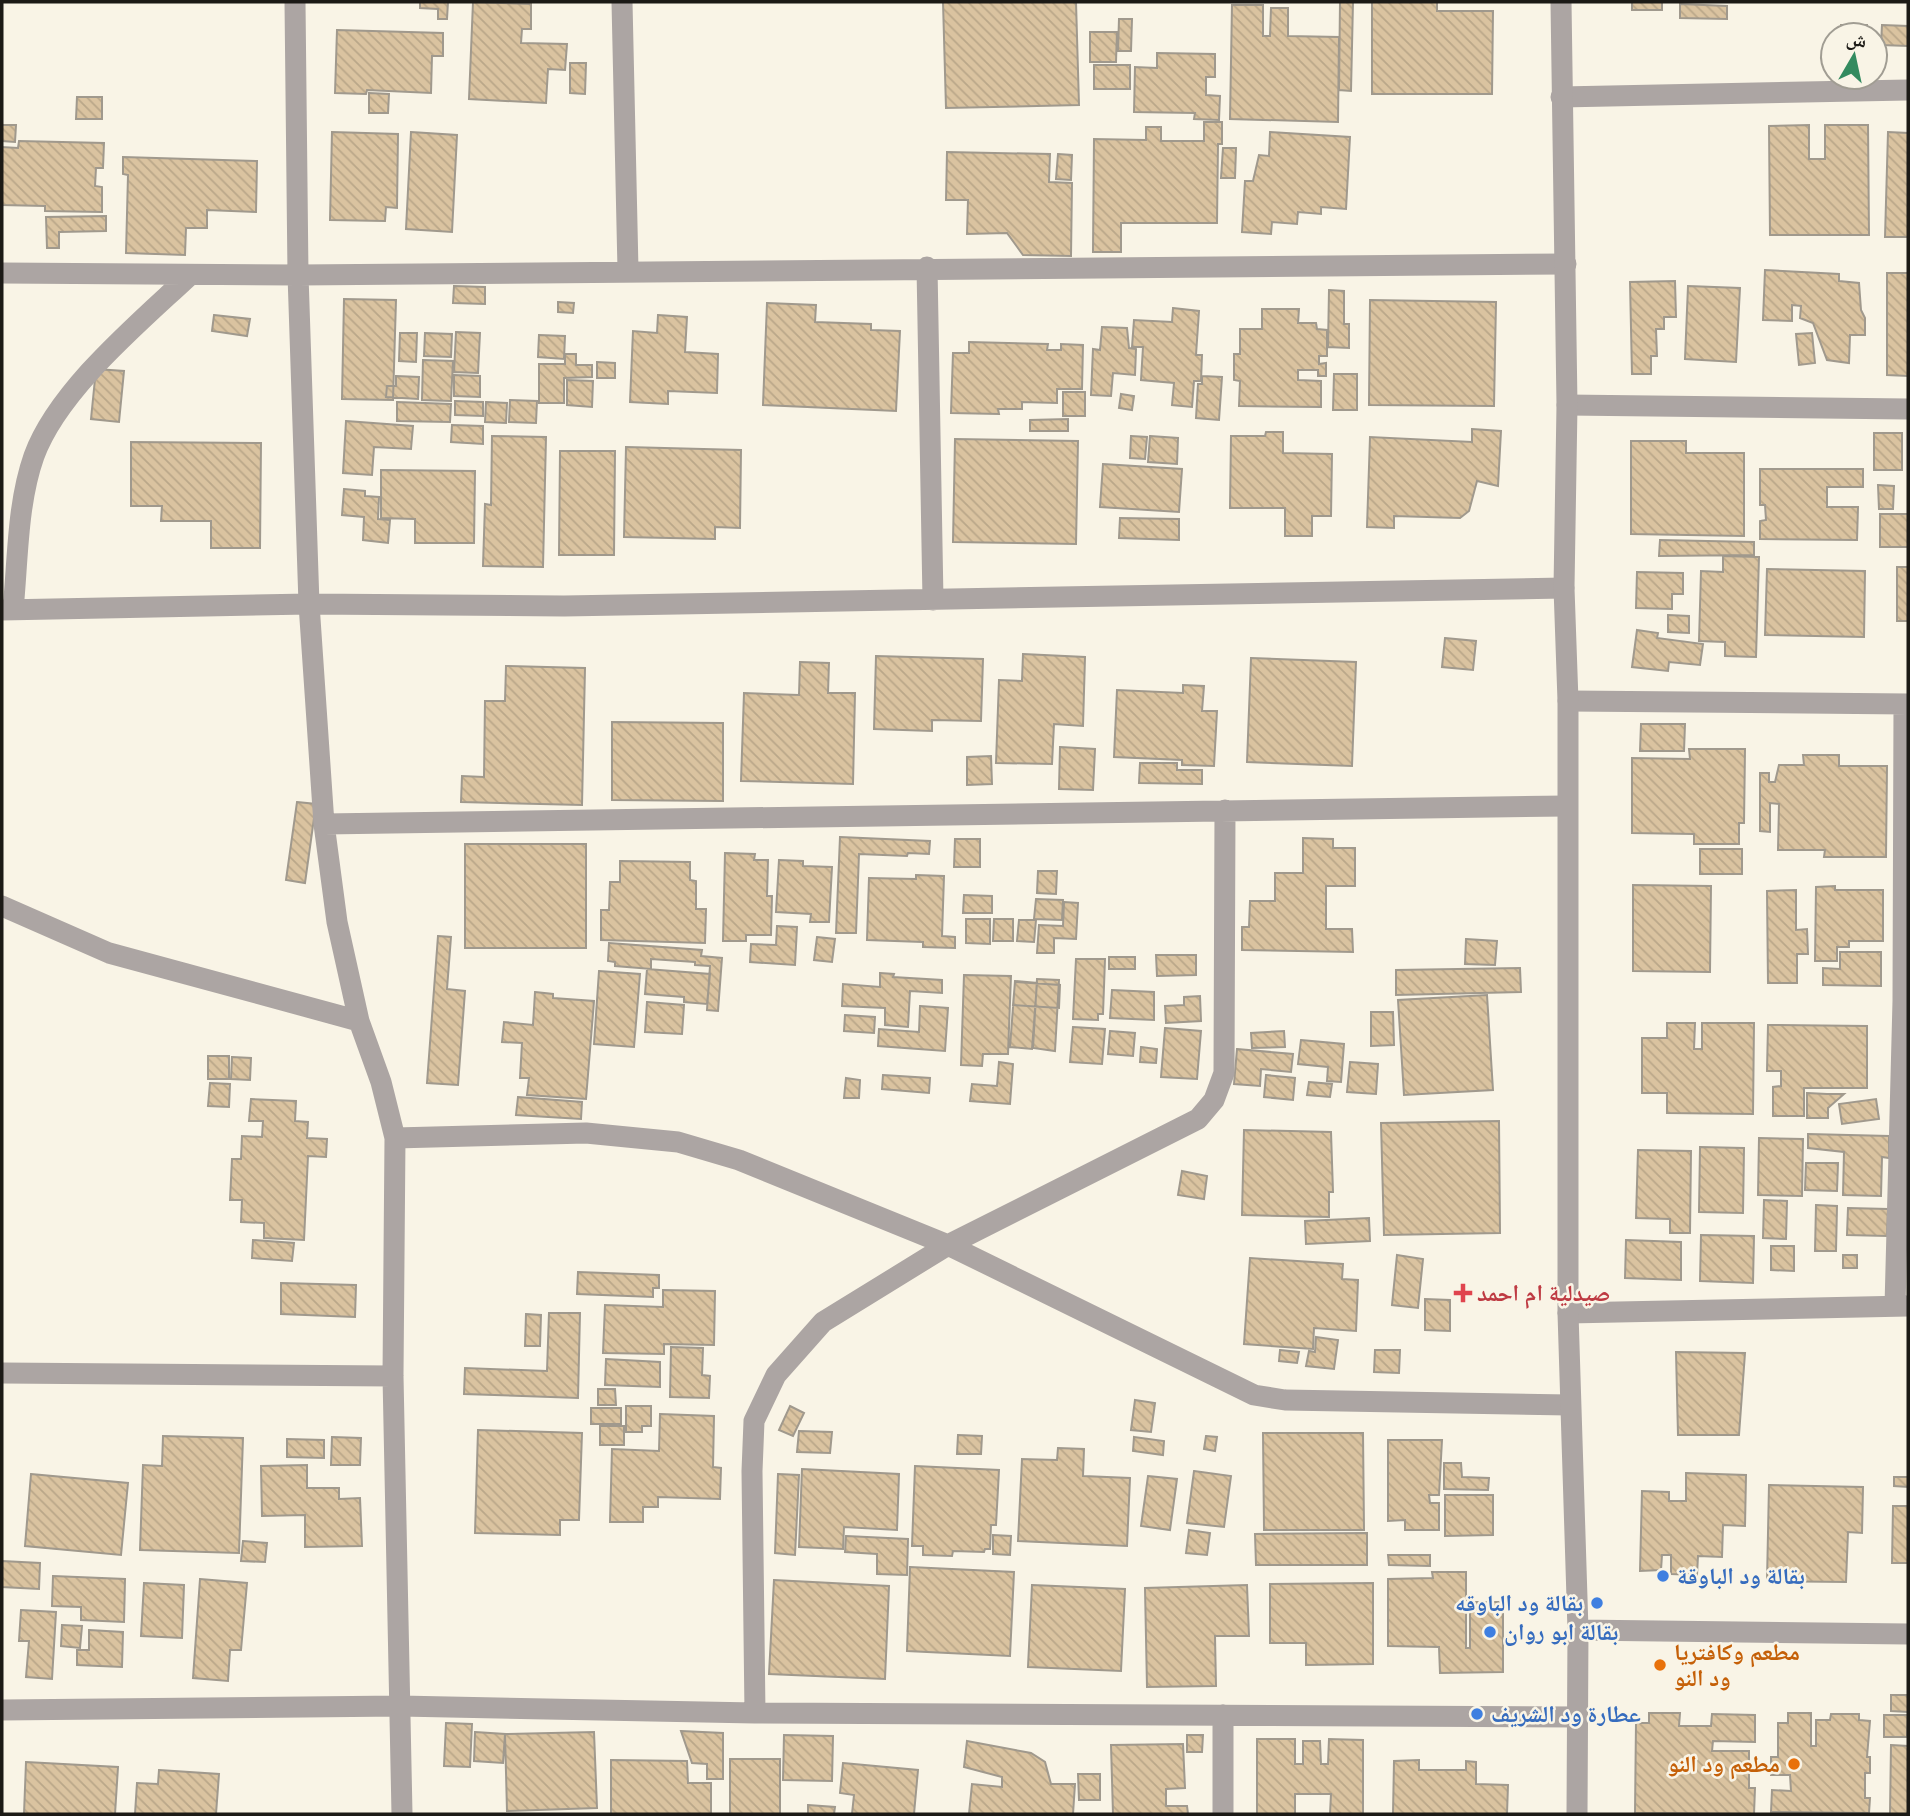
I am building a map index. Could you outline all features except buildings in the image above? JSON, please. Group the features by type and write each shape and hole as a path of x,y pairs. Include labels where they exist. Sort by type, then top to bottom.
{"street":[{"path":"295,2 298,275 309,604 324,824 337,922 359,1021 381,1083 395,1138 393,1376 402,1814"},
{"path":"622,2 628,270"},
{"path":"1561,2 1567,405 1564,588 1568,701 1567,1312 1578,1630 1577,1814"},
{"path":"1561,97 1908,90"},
{"path":"2,273 298,275 927,267 1566,264"},
{"path":"927,267 933,600"},
{"path":"190,275 80,383 48,429 34,456 7,610 309,604 564,607 1564,588"},
{"path":"1567,405 1908,409"},
{"path":"1567,1312 1902,1306 1906,704 1568,701"},
{"path":"324,824 1566,806"},
{"path":"755,1713 752,1471 754,1422 776,1375 823,1322 948,1245 1198,1119 1214,1100 1224,1073 1224,810"},
{"path":"2,906 109,953 359,1021"},
{"path":"395,1138 586,1133 678,1142 738,1160 948,1245 1254,1395 1285,1401 1569,1405"},
{"path":"2,1373 393,1376"},
{"path":"1578,1630 1908,1634"},
{"path":"2,1710 400,1706 755,1713 1578,1717"},
{"path":"1223,1715 1223,1814"}],"place":[{"name":"صيدلية ام احمد","path":"1463,1293"},
{"name":"بقالة ود الباوقة","path":"1663,1576"},
{"name":"بقالة ود الباوقه","path":"1597,1603"},
{"name":"بقالة ابو روان","path":"1490,1632"},
{"name":"مطعم وكافتريا ود النو","path":"1660,1665"},
{"name":"عطارة ود الشريف","path":"1477,1714"},
{"name":"مطعم ود النو","path":"1794,1764"}]}
